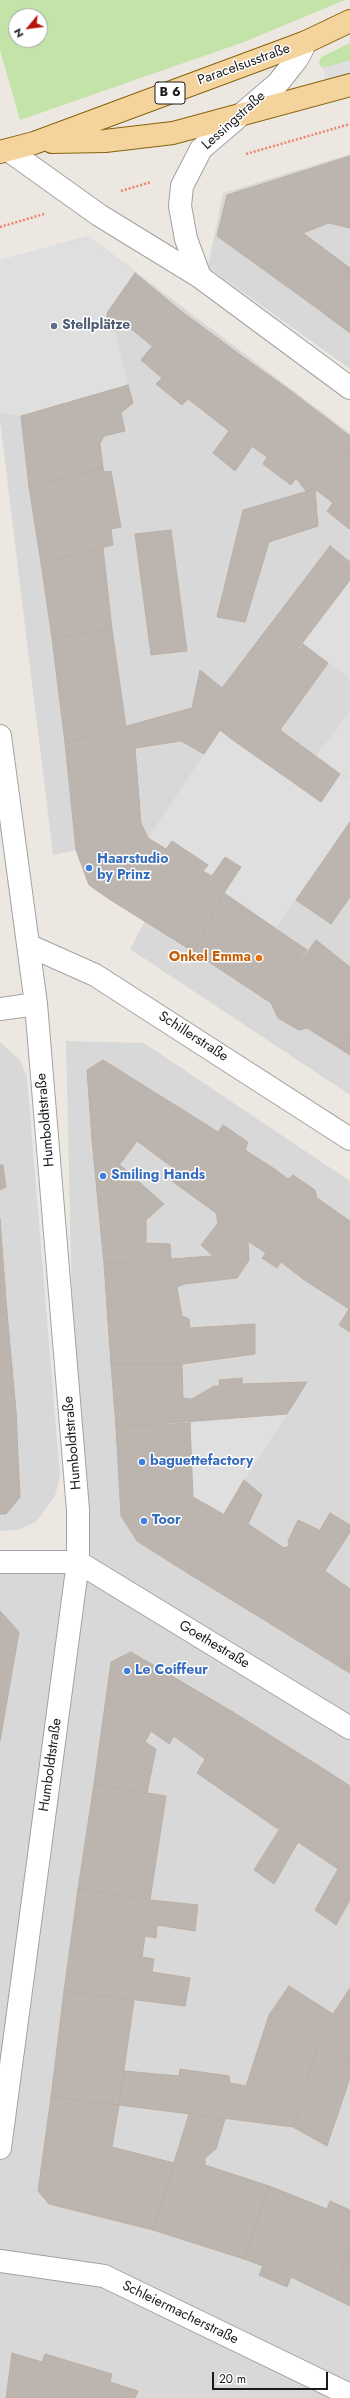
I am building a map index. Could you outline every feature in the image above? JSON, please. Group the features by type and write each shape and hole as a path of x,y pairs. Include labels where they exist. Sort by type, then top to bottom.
{"main road":[{"name":"Paracelsusstraße","path":"4,151 34,143 306,42 350,21"},
{"path":"34,143 105,141 173,133 350,85"}],"street":[{"name":"Lessingstraße","path":"200,277 185,232 180,206 182,186 201,150 278,83 297,59 306,42"},
{"path":"4,151 99,216 200,277 350,388"},
{"name":"Humboldtstraße","path":"0,736 30,946 36,1004 78,1510 78,1562 0,2148"},
{"name":"Schillerstraße","path":"30,946 95,975 350,1139"},
{"path":"0,1009 36,1004"},
{"path":"0,1562 78,1562"},
{"name":"Goethestraße","path":"78,1562 350,1728"},
{"name":"Schleiermacherstraße","path":"0,2261 104,2276 350,2395"}],"shaded area":[{"path":"350,60 350,74 326,81 323,68"},
{"path":"350,154 350,369 208,267 223,193"},
{"path":"88,236 350,433 350,1095 130,949 145,921 89,885 76,850 53,855 0,421 0,260"},
{"name":"Stellplätze","path":"88,236 135,273 107,313 109,329 115,331 128,385 21,416 0,413 0,260"},
{"path":"350,580 350,679 303,644"},
{"path":"350,711 350,779 316,756"},
{"path":"220,730 320,802 340,774 350,780 350,822 276,928 224,893 241,867 225,857 212,876 203,871 207,865 172,841 166,849 148,838"},
{"path":"66,1041 144,1043 350,1181 350,2398 0,2398 0,1565 78,1562"},
{"path":"0,1042 20,1060 27,1077 60,1476 55,1496 36,1522 18,1530 0,1531"},
{"path":"287,1414 223,1514 193,1497 190,1423"}],"green space":[{"path":"0,0 345,0 244,42 20,120 0,50"},
{"path":"350,43 350,60 329,68 323,68 319,64 320,59 323,56"}],"building":[{"path":"350,156 350,228 329,223 303,233 350,268 318,309 217,236 227,195"},
{"path":"350,268 350,333 318,309"},
{"path":"135,273 181,311 152,346 129,327 115,331 109,330 107,322 107,313"},
{"path":"181,311 246,359 205,412 188,399 182,405 156,384 162,378 141,360"},
{"path":"246,359 291,391 235,471 213,453 229,431 205,412"},
{"path":"128,385 133,403 121,413 125,431 104,436 100,443 103,468 29,487 21,416"},
{"path":"291,391 350,436 350,445 315,489 306,491 296,478 291,485 263,464 267,457 253,447"},
{"path":"350,445 349,529 327,511 333,503 315,489"},
{"path":"103,468 104,472 111,471 121,527 111,529 113,545 41,563 29,487"},
{"path":"315,489 318,526 269,542 245,622 217,617 243,510"},
{"path":"171,530 187,651 151,655 135,534"},
{"path":"330,546 350,562 350,580 230,738 192,708 200,670 222,688"},
{"path":"103,548 112,629 52,638 41,563"},
{"path":"112,629 126,727 65,743 52,638"},
{"path":"303,644 328,663 280,730 340,774 321,802 230,738"},
{"path":"192,708 220,730 204,754 181,741 135,748 141,823 148,838 109,899 89,885 76,850 65,743"},
{"path":"350,822 350,897 331,924 296,900"},
{"path":"148,838 166,849 172,841 208,865 203,871 212,876 225,857 241,867 224,893 194,952 109,899"},
{"path":"224,893 307,950 271,1003 194,952"},
{"path":"316,940 350,967 350,1033 339,1048 307,1028 299,1030 278,1018 271,1003"},
{"path":"350,1033 350,1055 339,1048"},
{"path":"103,1060 207,1125 176,1170 137,1141 120,1164 92,1140 87,1070"},
{"path":"207,1125 218,1132 223,1125 248,1142 245,1150 276,1170 234,1232 248,1241 249,1260 237,1278 201,1245 218,1223 216,1213 169,1179"},
{"path":"92,1140 164,1204 146,1220 146,1243 170,1244 171,1260 104,1264"},
{"path":"0,1165 3,1165 6,1187 0,1190"},
{"path":"276,1170 288,1179 293,1175 315,1190 317,1198 344,1217 303,1279 281,1262 277,1268 262,1258 266,1253 234,1232"},
{"path":"344,1217 350,1221 350,1332 339,1325 349,1309 303,1279"},
{"path":"0,1219 7,1312 0,1313"},
{"path":"212,1256 237,1278 184,1284 177,1287 182,1316 189,1319 190,1328 255,1324 255,1354 182,1364 111,1364 104,1264"},
{"path":"7,1312 16,1411 0,1411 0,1313"},
{"path":"111,1364 182,1364 183,1398 192,1399 214,1386 220,1386 219,1380 242,1378 242,1384 307,1382 287,1414 116,1427"},
{"path":"0,1411 16,1411 20,1497 6,1514 0,1514"},
{"path":"190,1423 193,1497 223,1514 189,1574 137,1541 121,1516 116,1427"},
{"path":"244,1480 262,1495 248,1524 284,1548 289,1546 288,1541 298,1520 319,1530 266,1621 189,1574"},
{"path":"330,1513 350,1525 350,1532 325,1571 350,1589 350,1658 343,1669 266,1621"},
{"path":"0,1611 19,1632 0,1741"},
{"path":"131,1652 233,1712 205,1759 174,1736 169,1744 151,1731 145,1742 156,1749 147,1793 94,1784 111,1662"},
{"path":"350,1658 350,1673 343,1669"},
{"path":"233,1712 319,1766 278,1829 197,1773"},
{"path":"319,1766 350,1786 350,1900 336,1925 315,1910 338,1869 298,1842 274,1884 254,1870"},
{"path":"94,1784 166,1796 150,1900 78,1889"},
{"path":"78,1889 150,1900 198,1905 195,1931 157,1925 156,1938 145,1936 142,1957 154,1959 152,1972 190,1978 185,2006 64,1991"},
{"path":"289,1986 333,2014 350,1988 350,2064 269,2015"},
{"path":"64,1991 134,2000 119,2105 51,2097"},
{"path":"269,2015 319,2044 293,2127 119,2105 124,2071 179,2076 180,2069 229,2076 230,2083 246,2086"},
{"path":"319,2044 350,2064 350,2078 327,2146 293,2127"},
{"path":"51,2097 119,2105 112,2147 174,2163 153,2230 49,2204 38,2191"},
{"path":"189,2114 225,2119 216,2149 205,2158 205,2165 269,2186 244,2259 153,2230"},
{"path":"269,2186 327,2209 330,2201 350,2210 350,2251 330,2296 291,2277 287,2287 259,2275 263,2266 244,2259"},
{"path":"350,2251 350,2306 330,2296"},
{"path":"12,2353 42,2362 45,2354 112,2374 110,2382 138,2391 135,2398 6,2398"}],"place":[{"name":"Stellplätze","path":"54,326"},
{"name":"Haarstudio by Prinz","path":"89,868"},
{"name":"Onkel Emma","path":"259,958"},
{"name":"Smiling Hands","path":"103,1176"},
{"name":"baguettefactory","path":"142,1462"},
{"name":"Toor","path":"144,1521"},
{"name":"Le Coiffeur","path":"127,1671"}]}
